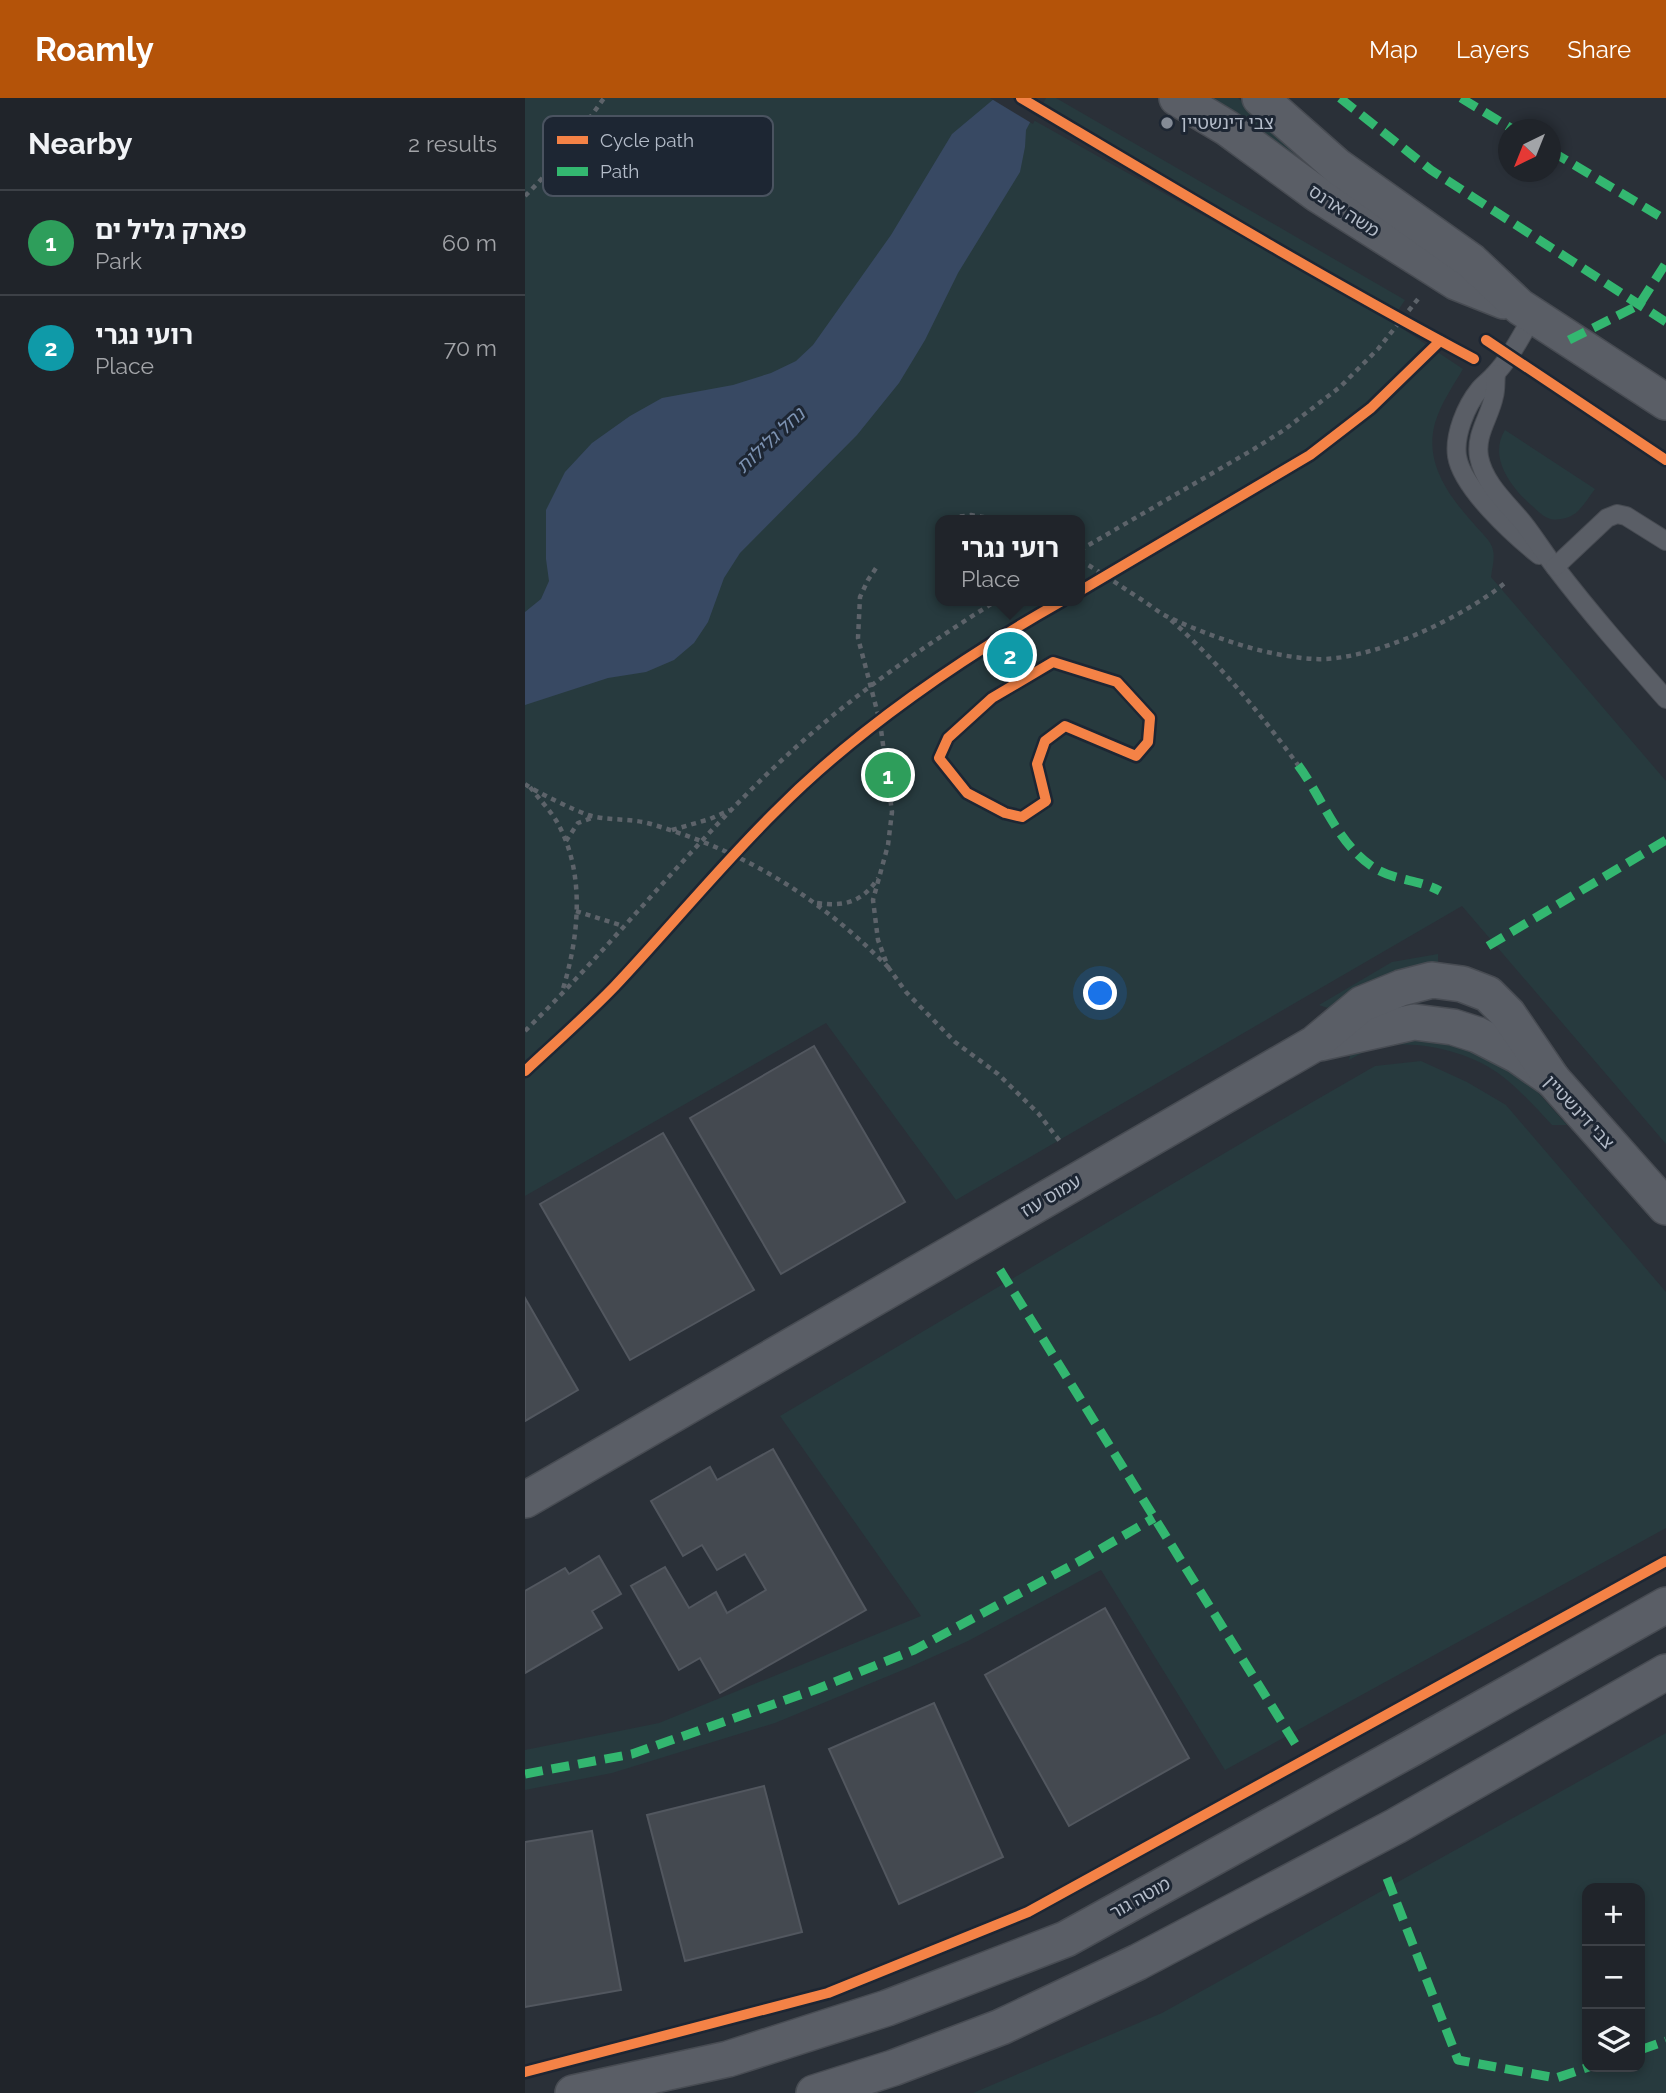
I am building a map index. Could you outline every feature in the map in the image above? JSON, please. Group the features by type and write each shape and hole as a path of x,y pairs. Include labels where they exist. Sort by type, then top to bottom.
{"street":[{"name":"משה ארנס","path":"1177,98 1227,128 1317,194 1456,282 1526,312 1666,402"},
{"name":"משה ארנס","path":"1260,98 1337,166 1471,261 1526,312"},
{"name":"עמוס עוז","path":"525,1500 1314,1044 1361,1004 1401,988 1432,980 1462,984 1488,994 1508,1014 1553,1080"},
{"name":"צבי דינשטיין","path":"1553,1080 1666,1207"},
{"name":"מוטה גור","path":"573,2093 741,2055 887,2008 1066,1939 1666,1605"},
{"path":"814,2093 893,2068 1001,2026 1138,1962 1396,1826 1666,1672"}],"lane":[{"path":"1526,312 1496,374 1478,391 1468,408 1457,440 1457,457 1468,483 1514,535 1555,568 1613,640 1666,699"},
{"path":"1555,568 1607,518 1617,514 1626,516 1666,541"}],"path":[{"path":"591,116 604,98"},
{"path":"525,197 543,178"},
{"path":"1085,547 1284,430 1340,387 1407,323 1418,298"},
{"path":"1390,313 1407,323"},
{"path":"1085,564 1102,578 1168,617 1230,642 1315,659 1345,657 1373,650 1457,616 1505,583"},
{"path":"876,568 860,597 858,638 880,722 892,812 882,871 873,900 878,940 888,967"},
{"path":"1102,578 1118,569"},
{"path":"525,1031 561,996 701,841 804,740 930,643 988,606"},
{"path":"1168,617 1239,689 1298,765"},
{"path":"869,730 890,715"},
{"path":"527,785 588,815 648,823 701,841 759,867 815,903 859,938 955,1042 998,1074 1038,1113 1062,1144"},
{"path":"527,785 556,820 566,841 577,895 571,964 561,996"},
{"path":"669,830 710,819 734,808"},
{"path":"566,841 578,823 598,816"},
{"path":"723,866 741,846"},
{"path":"815,903 842,905 856,900 866,893 882,871"},
{"path":"576,911 623,926"}],"green space":[{"path":"525,98 994,98 1388,319 1463,369 1435,423 1433,452 1441,478 1448,490 1492,546 1494,557 1491,577 1666,781 1666,1144 1462,906 956,1200 826,1023 525,1196"},
{"path":"1035,98 1056,98 1405,300 1397,312"},
{"path":"1206,98 1238,98 1282,135 1321,174 1319,178"},
{"path":"1505,430 1595,489 1577,512 1569,517 1550,519 1523,498 1500,461 1500,440"},
{"path":"1438,954 1438,965 1334,1010 1319,1005 1392,962"},
{"path":"1386,1036 1461,1040 1527,1080 1567,1125 1552,1125 1502,1076 1473,1059 1455,1053 1401,1044 1368,1050 1349,1060 1352,1047"},
{"path":"1421,1061 1467,1082 1506,1105 1666,1292 1666,1528 1225,1770 1101,1570 968,1641 775,1723 612,1773 525,1790 525,1750 659,1723 921,1616 780,1416 1375,1066"},
{"path":"1666,1733 1666,2093 973,2093 1162,2013"}],"water":[{"name":"נחל גלילות","path":"995,98 1043,98 1026,130 1020,172 958,273 925,340 899,383 857,435 740,553 724,578 708,622 694,643 674,660 646,672 608,678 525,705 525,612 541,599 549,581 546,510 565,472 592,443 630,416 662,398 733,385 771,373 796,361 813,345 891,235 952,134"}],"pier":[{"path":"990,98 1046,98 1033,124"}],"building":[{"path":"814,1046 905,1202 781,1274 690,1118"},
{"path":"663,1133 754,1290 630,1360 540,1204"},
{"path":"525,1298 578,1390 525,1421"},
{"path":"773,1449 866,1610 720,1693 700,1658 679,1670 631,1586 665,1567 689,1608 716,1592 727,1613 766,1590 745,1554 717,1570 702,1545 683,1556 651,1501 710,1467 717,1480"},
{"path":"599,1556 621,1594 592,1611 602,1628 525,1673 525,1591 565,1568 569,1574"},
{"path":"1105,1608 1189,1758 1069,1826 985,1675"},
{"path":"934,1703 1003,1857 899,1904 829,1749"},
{"path":"764,1786 802,1932 685,1961 647,1815"},
{"path":"592,1831 621,1990 525,2007 525,1842"}],"marked path":[{"path":"1340,98 1431,170 1666,322"},
{"path":"1461,98 1498,120"},
{"path":"1561,157 1666,220"},
{"path":"1569,340 1639,305 1666,263"},
{"path":"1298,765 1340,833 1360,857 1381,872 1440,891"},
{"path":"1488,946 1666,840"},
{"path":"1000,1270 1296,1745"},
{"path":"525,1774 632,1754 817,1689 914,1650 1154,1518"},
{"path":"1387,1878 1458,2060 1556,2078 1582,2069"},
{"path":"1645,2048 1666,2041"}],"cycle path":[{"path":"1021,98 1303,264 1474,359"},
{"path":"1486,340 1666,460"},
{"path":"1085,588 1310,455 1371,408 1440,341"},
{"path":"525,1071 614,987 734,854 807,781 912,697 987,646 1054,606"},
{"path":"1053,662 1117,682 1150,718 1148,742 1136,756 1065,726 1045,741 1037,764 1046,801 1022,817 1005,813 967,793 939,758 948,738 992,698 1053,662"},
{"path":"525,2072 828,1993 1028,1912 1666,1561"}],"place":[{"name":"צבי דינשטיין","path":"1167,123"},
{"name":"רועי נגרי","path":"1010,655"},
{"name":"פארק גליל ים","path":"888,775"}]}
